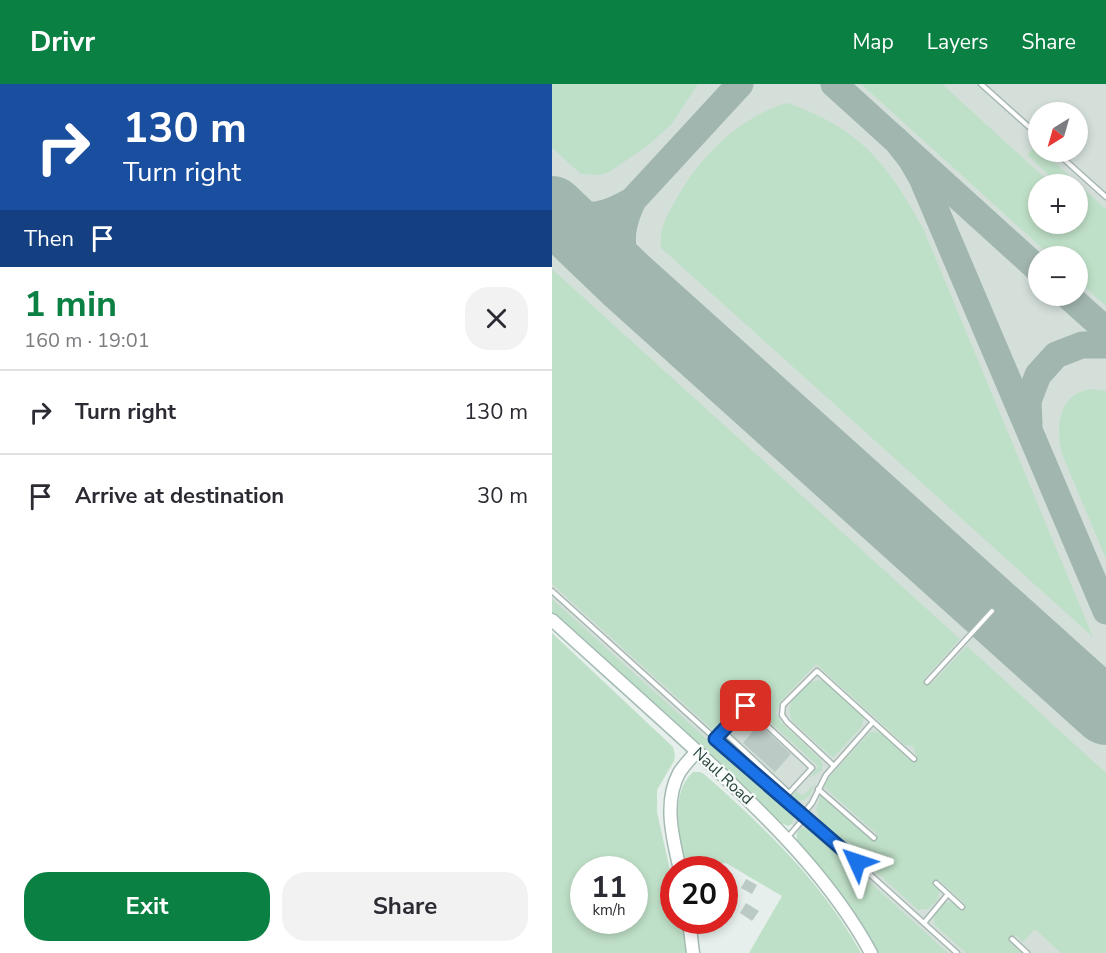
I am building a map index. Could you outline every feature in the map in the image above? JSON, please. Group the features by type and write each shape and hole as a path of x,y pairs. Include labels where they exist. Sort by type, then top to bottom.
{"street":[{"name":"Naul Road","path":"552,620 697,751 786,838 835,898 871,953"},
{"path":"677,856 670,816 674,785 681,771 697,751"},
{"path":"691,934 693,953"}],"lane":[{"path":"981,84 1028,126"},
{"path":"1067,162 1106,197"},
{"path":"552,591 957,953"},
{"path":"927,682 992,611"},
{"path":"834,766 782,715 783,705 817,671 914,759"},
{"path":"715,739 746,706 812,768 789,793 723,731"},
{"path":"786,838 805,815 826,775 873,722"},
{"path":"818,789 874,838"},
{"path":"936,883 962,907"},
{"path":"924,923 948,894"},
{"path":"1012,939 1027,953"}],"shaded area":[{"path":"552,84 1106,84 1106,953 932,953 552,604"}],"green space":[{"path":"552,84 698,84 671,125 646,147 609,172 600,175 581,174 552,148"},
{"path":"861,84 942,84 1041,174 1028,174 1028,234 1088,234 1088,193 1106,209 1106,306 1088,290 1088,246 1040,246"},
{"path":"787,103 834,124 853,136 883,166 910,205 923,228 1093,637 661,248 663,225 667,215 706,156 720,142 751,119"},
{"path":"1035,162 1054,162 1067,174 1048,174"},
{"path":"552,269 960,639 924,679 931,684 967,646 1106,773 1106,953 1061,953 1035,929 1023,942 1015,935 1009,941 1022,953 966,953 935,925 935,913 943,903 953,902 960,908 964,903 939,880 935,884 939,890 938,899 928,909 918,910 820,820 816,810 820,796 826,796 874,838 877,834 824,787 826,781 869,733 875,732 886,736 911,760 916,755 913,746 905,745 816,664 780,702 776,713 781,722 822,761 821,771 809,778 818,766 746,700 714,731 552,584"},
{"path":"1090,389 1106,391 1106,559 1062,454 1059,434 1061,414 1065,406 1079,392"},
{"path":"552,599 766,793 795,815 792,824 788,826 777,821 552,615"},
{"path":"552,633 673,747 674,761 657,790 657,812 667,856 660,856 660,934 684,934 688,953 552,953"},
{"path":"819,680 825,682 864,717 862,726 833,758 793,722 790,715 791,702 795,695 805,685"},
{"path":"729,741 791,796 796,791 802,796 815,784 810,795 800,801 788,797 751,766 727,743"},
{"path":"693,772 704,774 770,835 810,879 846,927 861,953 749,953 782,896 738,870 738,856 682,856 678,805 685,781"},
{"path":"809,827 948,953 876,953 798,843 796,836 798,831"}],"building":[{"path":"759,724 791,754 775,772 743,743"},
{"path":"746,879 757,885 752,894 741,888"},
{"path":"746,903 759,911 752,921 740,913"}],"taxiway":[{"path":"558,214 597,215 614,210 633,200 740,84"},
{"path":"834,84 1028,260"},
{"path":"896,140 922,178 1106,611"},
{"path":"626,280 623,231 633,200"},
{"path":"1079,306 1106,330"},
{"path":"1029,424 1028,401 1038,375 1056,355 1082,345 1106,345"}],"runway":[{"path":"552,209 626,280 1106,712"}],"route":[{"path":"746,706 715,739 857,862"}]}
